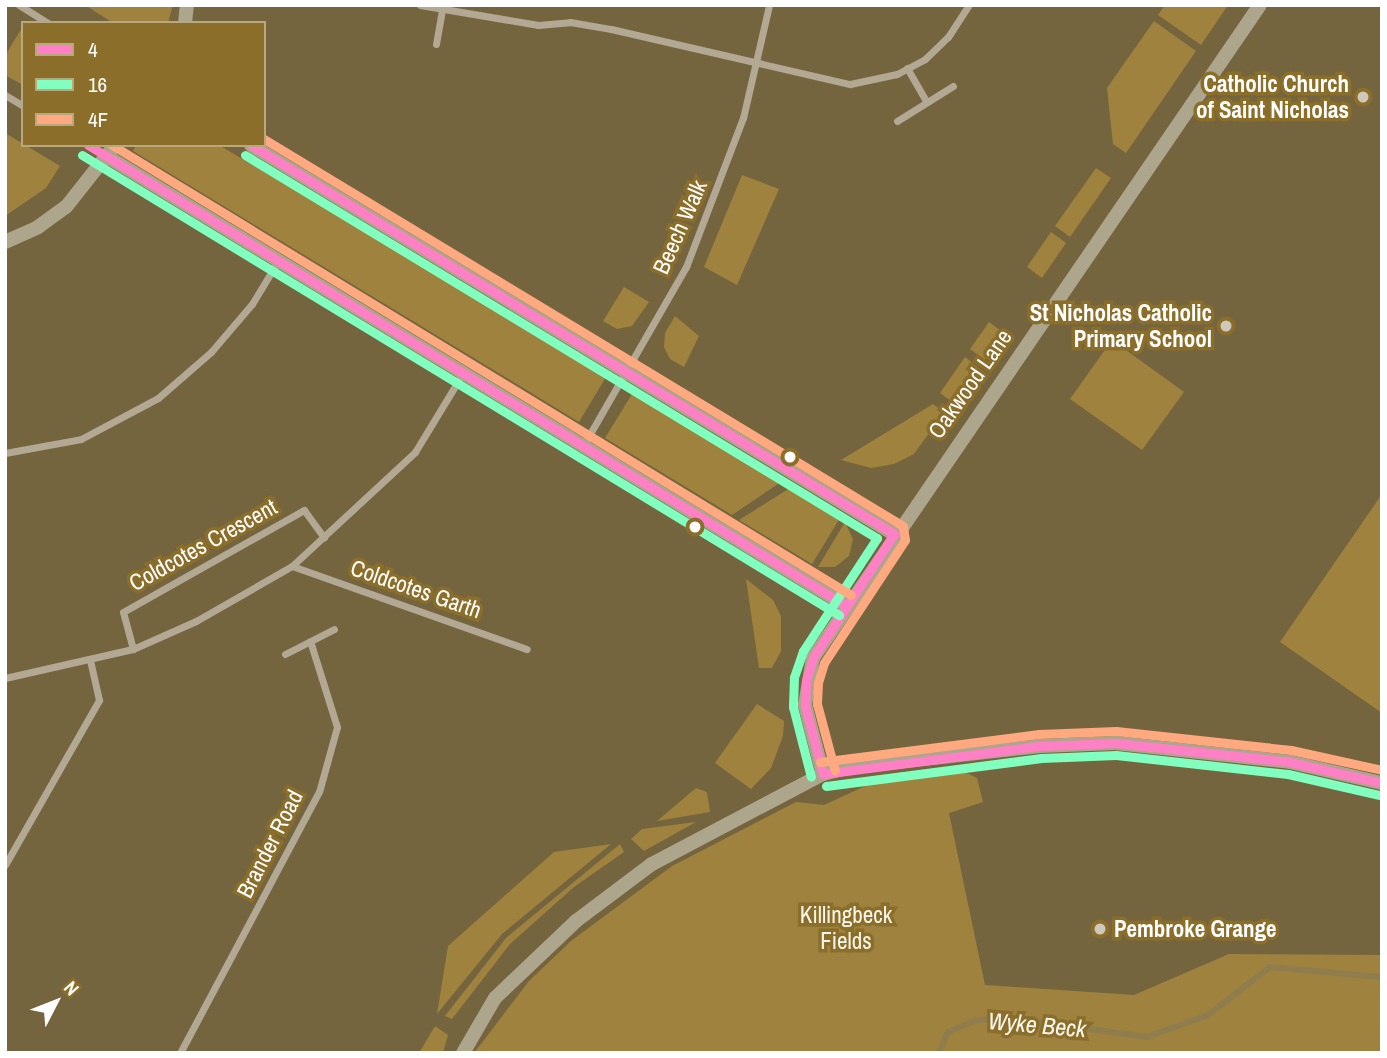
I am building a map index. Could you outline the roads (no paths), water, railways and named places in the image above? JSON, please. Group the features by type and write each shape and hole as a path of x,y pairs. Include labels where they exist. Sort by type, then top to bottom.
{"street":[{"path":"19,5 45,21"},
{"path":"420,5 538,25 570,22 611,29 757,65 849,84 908,68 948,37 969,5"},
{"name":"Beech Walk","path":"583,446 692,254 725,173 757,65 769,5"},
{"name":"Oakwood Lane","path":"823,774 805,705 806,681 813,658 845,605 1260,5"},
{"path":"436,44 442,9"},
{"path":"908,68 927,102"},
{"path":"897,121 953,86"},
{"path":"5,95 21,105"},
{"path":"254,147 894,534"},
{"path":"5,242 38,227 66,206 111,151 278,261 845,605"},
{"path":"5,453 81,439 158,398 211,352 252,304 278,261"},
{"path":"5,678 133,649 196,621 292,566 415,452 463,373"},
{"name":"Coldcotes Crescent","path":"133,649 123,612 304,510 324,538"},
{"name":"Coldcotes Garth","path":"292,566 527,649"},
{"path":"285,654 334,629"},
{"name":"Brander Road","path":"180,1053 319,792 337,727 310,641"},
{"path":"5,865 99,699 90,660"},
{"path":"463,1053 495,999 576,921 652,863 823,774 851,767 1040,746 1116,743 1290,762 1382,783"}],"waterway":[{"name":"Wyke Beck","path":"939,1053 948,1032 976,1020 1012,1018 1147,1037 1208,1015 1270,967 1382,977"}],"place":[{"name":"Catholic Church of Saint Nicholas","path":"1363,97"},
{"name":"St Nicholas Catholic Primary School","path":"1226,326"},
{"name":"Pembroke Grange","path":"1100,929"}],"park label":[{"name":"Killingbeck Fields","path":"846,928"}]}
